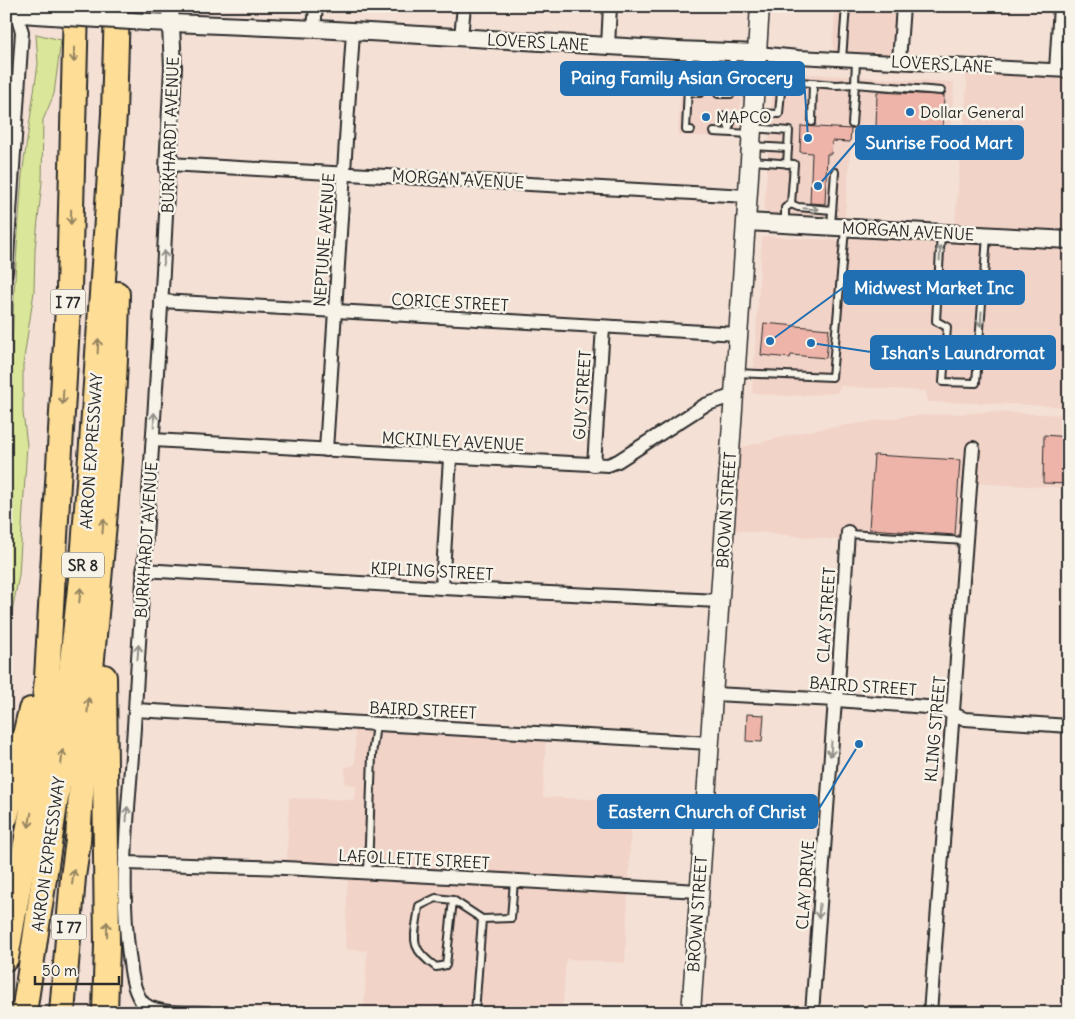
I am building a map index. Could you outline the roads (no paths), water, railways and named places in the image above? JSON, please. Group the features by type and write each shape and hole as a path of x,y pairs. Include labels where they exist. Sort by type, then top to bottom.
{"highway":[{"name":"AKRON EXPRESSWAY","path":"6,958 41,746 52,597 69,289 76,6"},
{"name":"AKRON EXPRESSWAY","path":"24,1013 61,764 80,588 92,444 114,114 116,6"},
{"name":"I 77","path":"62,1013 73,877 78,841 116,344 117,250 114,114"},
{"path":"97,590 104,654 107,945 105,1013"},
{"name":"I 77","path":"6,816 41,666 52,597"}],"main road":[{"name":"BROWN STREET","path":"690,1013 700,891 760,6"}],"street":[{"name":"BURKHARDT AVENUE","path":"170,6 173,67 168,167 153,440 126,823 125,902 127,937 136,990 140,999 147,1007 156,1010 208,1013"},
{"path":"314,29 316,6"},
{"path":"461,38 464,6"},
{"path":"608,46 610,6"},
{"path":"899,62 903,6"},
{"path":"1060,6 1062,70"},
{"name":"LOVERS LANE","path":"12,11 50,16 170,24 314,29 1062,70"},
{"path":"6,272 10,154 17,119 22,32 12,11"},
{"name":"NEPTUNE AVENUE","path":"326,450 353,32"},
{"name":"MORGAN AVENUE","path":"168,167 344,173 747,196"},
{"name":"MORGAN AVENUE","path":"746,222 785,224 836,221 941,233 1069,240"},
{"name":"CORICE STREET","path":"161,301 738,334"},
{"name":"GUY STREET","path":"594,465 603,327"},
{"name":"MCKINLEY AVENUE","path":"153,440 450,458 608,465 618,461 705,404 734,395"},
{"name":"KLING STREET","path":"930,1013 973,448"},
{"path":"442,588 450,458"},
{"name":"CLAY STREET","path":"836,700 848,533"},
{"name":"KIPLING STREET","path":"143,570 442,588 720,601"},
{"name":"BAIRD STREET","path":"713,694 836,700 939,708 965,720 1069,726"},
{"name":"CLAY DRIVE","path":"812,1013 836,700"},
{"name":"BAIRD STREET","path":"135,710 710,743"},
{"name":"LAFOLLETTE STREET","path":"126,862 285,868 700,891"}],"lane":[{"path":"842,59 846,6"},
{"path":"691,50 686,130 692,130"},
{"path":"730,95 733,52"},
{"path":"852,124 856,60"},
{"path":"690,66 732,68"},
{"path":"688,82 700,83"},
{"path":"752,136 779,114 781,91 785,84 800,82 836,85 854,84 941,90"},
{"path":"718,84 730,95"},
{"path":"812,122 813,84"},
{"path":"718,94 730,95 755,91"},
{"path":"688,92 700,93"},
{"path":"725,116 729,130"},
{"path":"729,130 733,117"},
{"path":"714,132 729,130 788,148"},
{"path":"752,136 789,131 787,164"},
{"path":"752,136 787,164 794,164 791,204"},
{"path":"735,373 832,377 836,221 835,172"},
{"path":"791,204 836,221"},
{"path":"785,224 785,208 791,204"},
{"path":"941,233 936,321 947,327 943,382 976,383 987,235"},
{"path":"848,533 966,541"},
{"path":"368,873 372,755 376,724"},
{"path":"453,900 446,965 436,968 422,957 414,944 419,906 436,898 453,900 482,919 511,918 514,881"},
{"path":"475,1013 482,919"}],"place":[{"name":"Dollar General","path":"910,112"},
{"name":"MAPCO","path":"706,117"},
{"name":"Paing Family Asian Grocery","path":"808,138"},
{"name":"Sunrise Food Mart","path":"818,186"},
{"name":"Midwest Market Inc","path":"770,341"},
{"name":"Ishan's Laundromat","path":"811,343"},
{"name":"Eastern Church of Christ","path":"859,744"}]}
